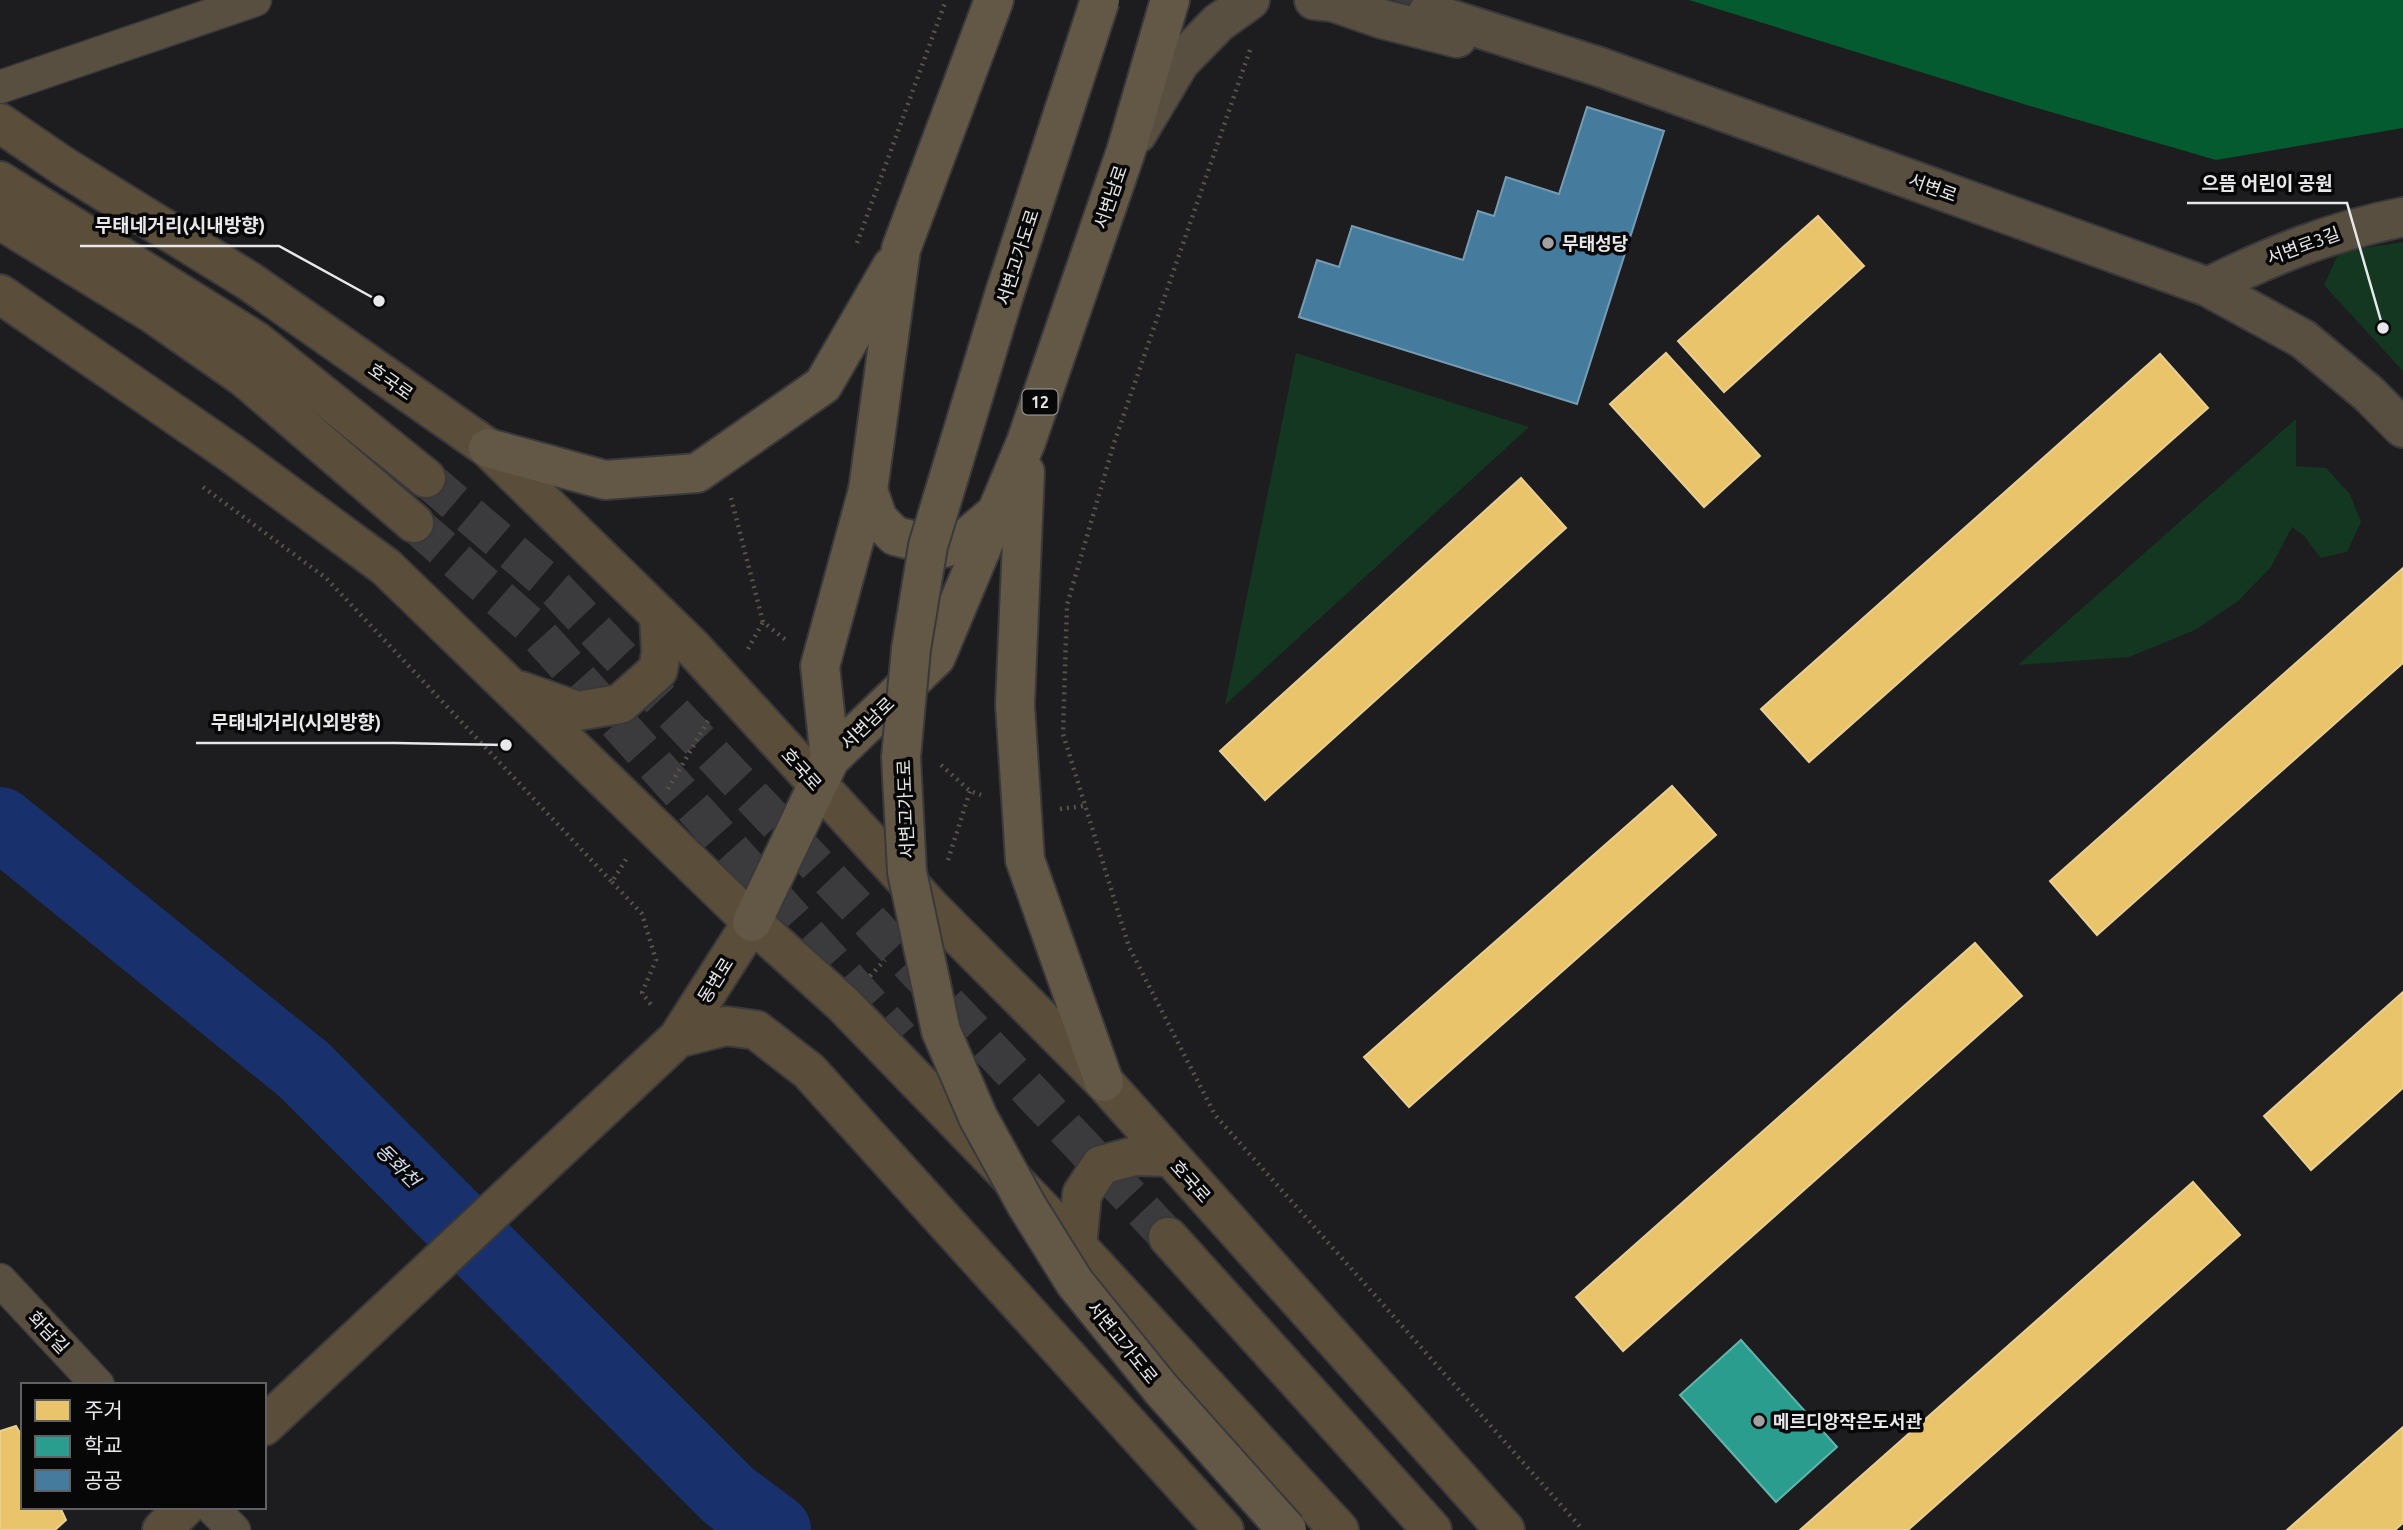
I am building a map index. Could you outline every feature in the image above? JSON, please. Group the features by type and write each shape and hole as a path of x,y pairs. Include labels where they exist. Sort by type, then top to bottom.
{"highway":[{"name":"서변남로","path":"824,773 820,666 868,491 901,249 994,0"},
{"name":"서변고가도로","path":"1100,0 1005,292 928,546 911,649 901,757 907,872 942,1031 978,1117 1027,1206 1075,1283 1161,1389 1287,1530"},
{"name":"서변남로","path":"824,773 936,657 1027,442 1126,150 1170,0"},
{"path":"488,449 605,480 697,473 823,385 901,249"},
{"path":"1027,442 1015,705 1025,860 1104,1082"},
{"path":"868,491 878,519 895,536 944,548 964,540 999,510"},
{"path":"752,922 824,773"}],"main road":[{"name":"호국로","path":"0,123 63,166 249,281 488,449 824,773 932,909 1104,1082 1505,1530"},
{"path":"0,181 256,341 426,478"},
{"path":"0,220 152,313 244,378 414,523"},
{"path":"0,294 231,453 386,567 752,922 844,1004 1077,1246 1339,1530"},
{"path":"506,685 577,711 620,704 658,670 661,653 659,615"},
{"name":"동변로","path":"678,1038 752,922"},
{"path":"266,1424 678,1038 726,1026 756,1030 809,1070 1224,1530"},
{"path":"1077,1246 1082,1194 1101,1164 1135,1156 1169,1157"},
{"path":"1168,1237 1432,1530"},
{"path":"162,1530 184,1509"}],"street":[{"path":"0,87 255,0"},
{"path":"1314,0 1333,2 1422,31 1600,66"},
{"path":"1465,0 1600,66"},
{"name":"서변로","path":"1428,12 1600,66 2208,286 2303,339 2369,394 2403,428"},
{"path":"1126,150 1180,62 1218,23 1252,18"},
{"name":"서변로3길","path":"2208,286 2277,253 2357,226 2403,217"},
{"name":"화담길","path":"0,1280 96,1383"},
{"path":"213,1509 234,1530"}],"path":[{"path":"1252,18 1114,443 1067,605 1063,734 1129,947 1215,1115 1583,1530"}],"green space":[{"path":"1689,0 2403,0 2403,128 2216,160 2030,106"},
{"path":"2403,242 2403,371 2324,285 2339,252"},
{"path":"1296,353 1529,427 1225,705"},
{"path":"2296,419 2296,466 2326,468 2350,494 2361,522 2347,552 2321,558 2304,536 2292,527 2271,567 2238,601 2195,630 2129,657 2018,665"}],"building: 주거":[{"path":"1818,216 1864,266 1724,392 1678,341"},
{"path":"1666,353 1760,456 1704,507 1610,404"},
{"path":"2160,354 2208,408 1809,762 1761,709"},
{"path":"1521,478 1566,528 1265,800 1220,751"},
{"path":"2403,568 2403,663 2097,935 2050,881"},
{"path":"1672,786 1716,835 1409,1107 1364,1057"},
{"path":"1975,943 2022,996 1623,1351 1576,1297"},
{"path":"2403,992 2403,1088 2311,1170 2264,1116"},
{"path":"2193,1182 2240,1235 1908,1530 1800,1530"},
{"path":"16,1426 21,1435 21,1509 61,1509 66,1520 55,1530 0,1530 0,1431"},
{"path":"2403,1427 2403,1523 2395,1530 2287,1530"}],"building: 학교":[{"name":"메르디앙작은도서관","path":"1741,1340 1837,1447 1776,1502 1680,1395"}],"building: 공공":[{"name":"무태성당","path":"1587,107 1664,131 1577,404 1299,317 1317,260 1339,267 1352,226 1463,260 1478,211 1494,216 1506,177 1559,194"}],"waterway":[{"name":"동화천","path":"0,823 304,1070 728,1495 775,1530"}],"tunnel":[{"path":"1395,0 1428,12"},
{"path":"426,478 557,590 1168,1237"},
{"path":"414,523 532,627 900,1038"}],"place":[{"name":"무태성당","path":"1548,243"},
{"name":"무태네거리(시내방향)","path":"379,301"},
{"name":"으뜸 어린이 공원","path":"2383,328"},
{"name":"무태네거리(시외방향)","path":"506,745"},
{"name":"메르디앙작은도서관","path":"1759,1421"}]}
